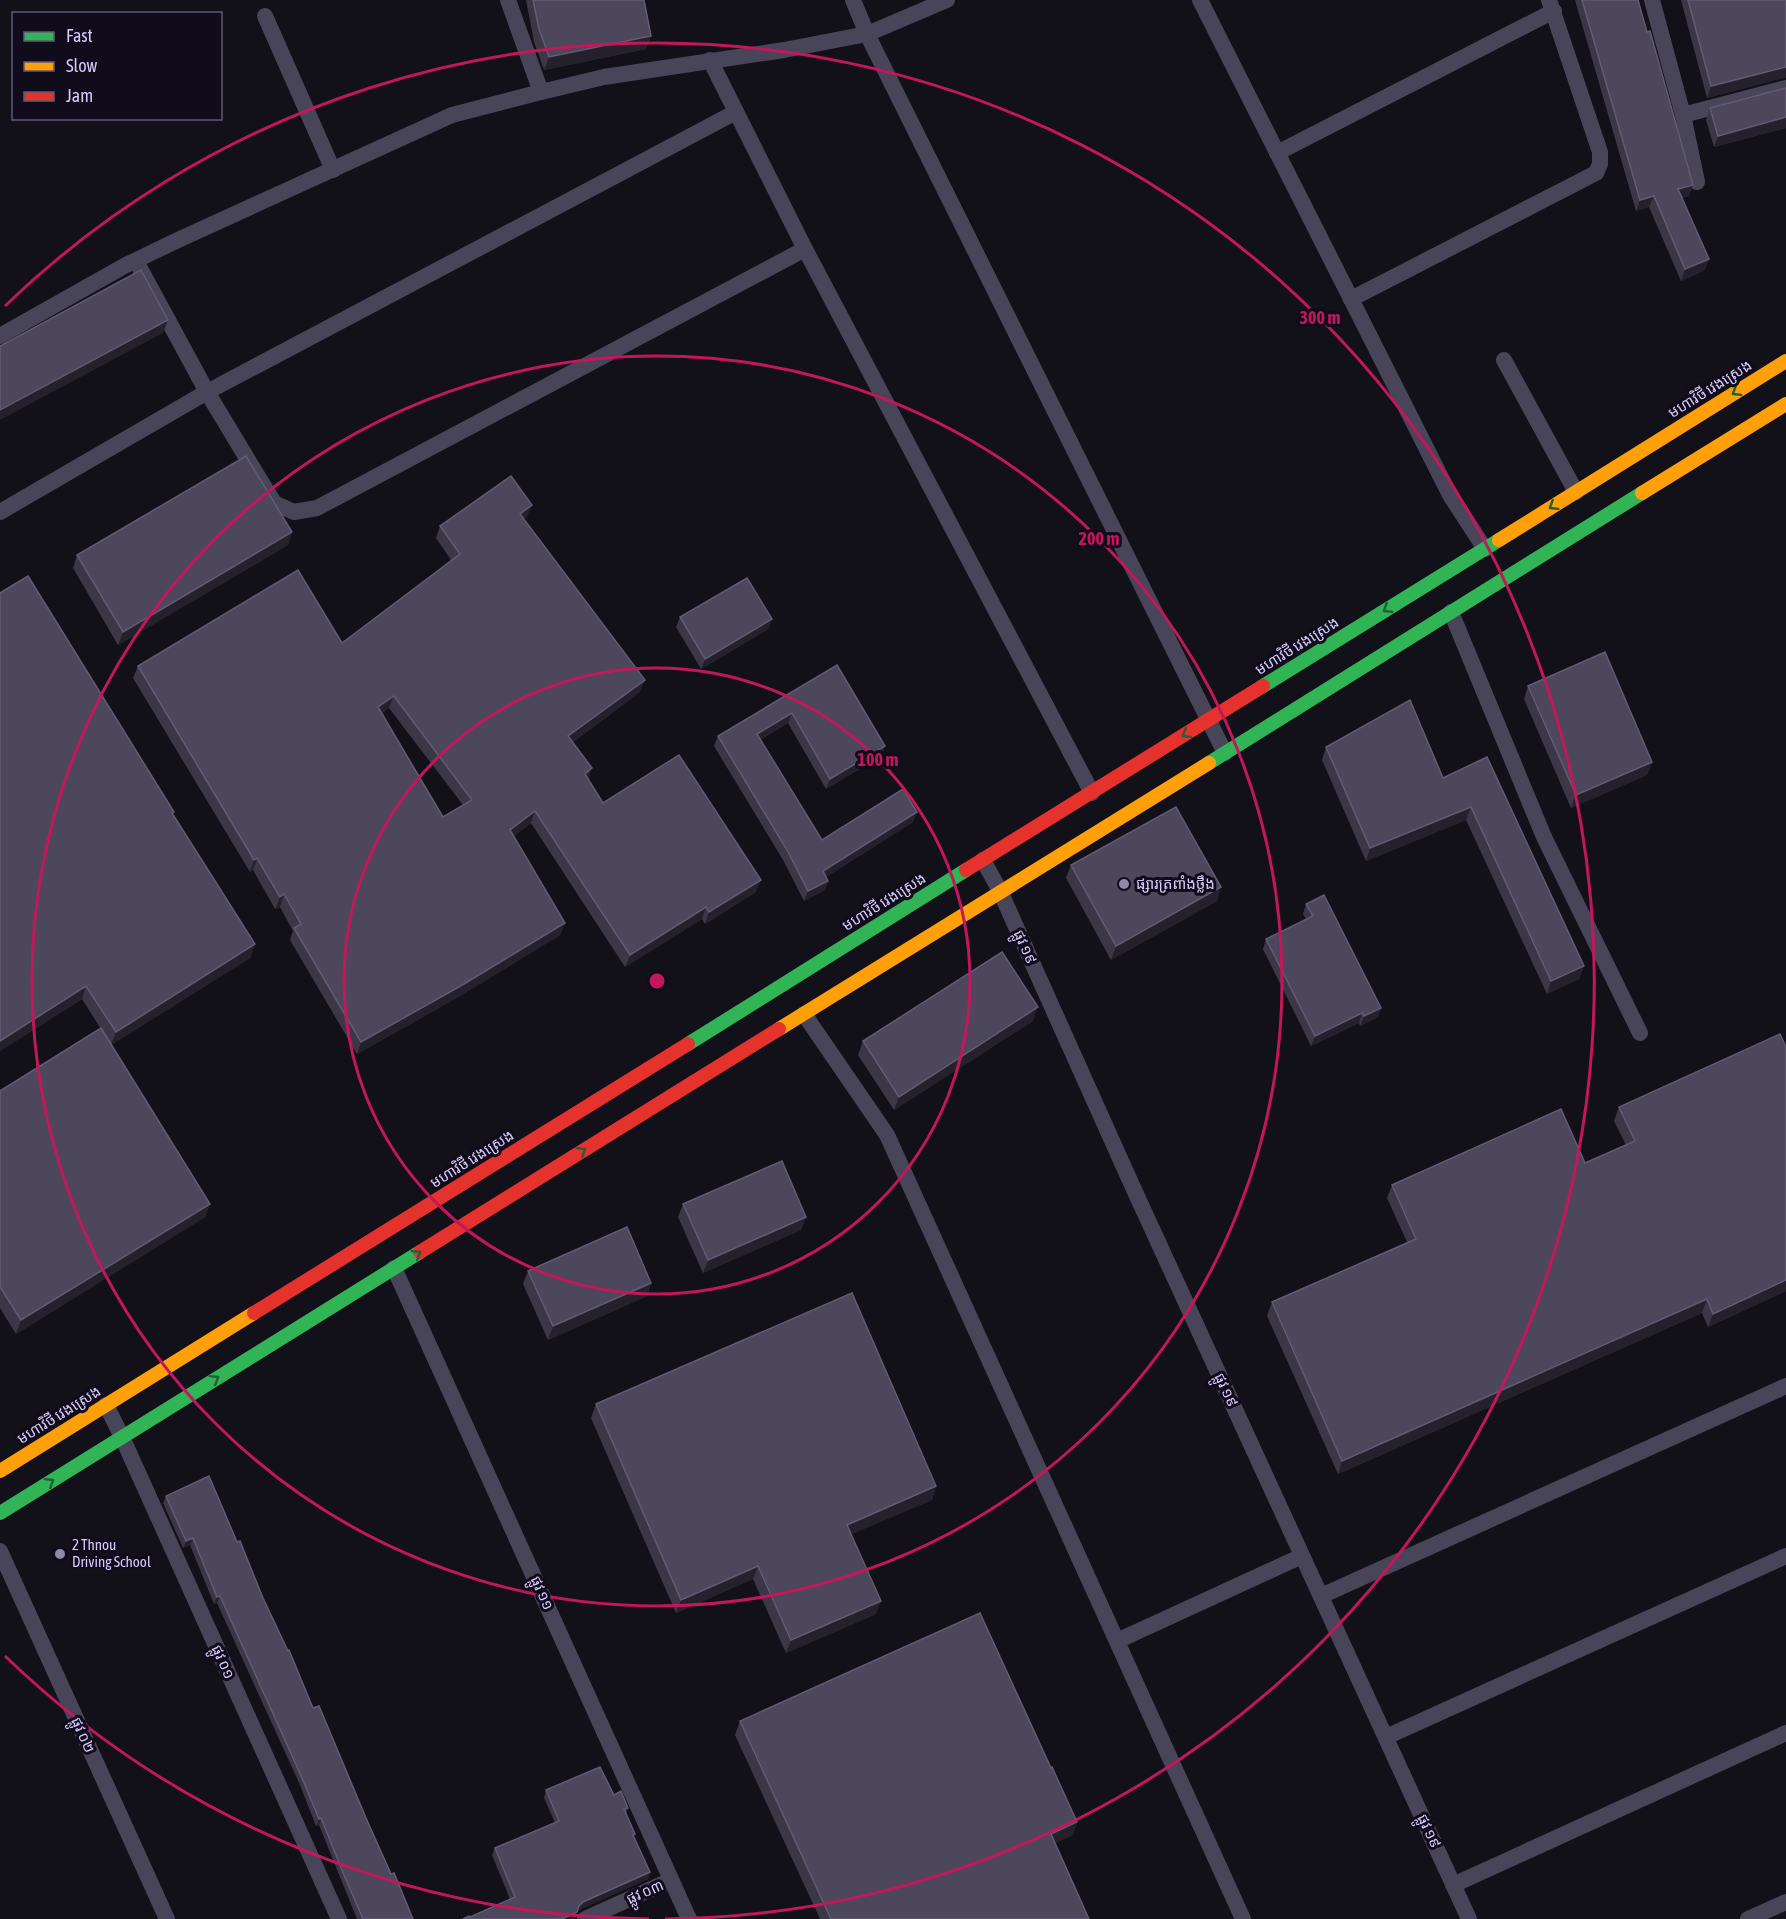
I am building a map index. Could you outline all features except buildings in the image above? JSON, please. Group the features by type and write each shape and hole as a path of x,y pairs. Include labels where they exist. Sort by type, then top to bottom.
{"main road":[{"name":"មហាវិថី វេងស្រេង","path":"0,1471 1786,361"},
{"path":"0,1513 1786,404"}],"street":[{"path":"508,0 541,92"},
{"path":"853,0 867,34 1225,753"},
{"path":"0,336 178,240 452,116 604,77 784,50 867,34 947,0"},
{"path":"1652,0 1683,115 1697,183"},
{"path":"1205,2 1277,153 1450,495 1485,549"},
{"path":"1277,153 1552,6 1600,152 1600,164 1596,173 1351,299"},
{"path":"265,16 333,170"},
{"path":"710,60 805,249 1092,793"},
{"path":"1683,115 1786,88"},
{"path":"0,512 207,392 736,112"},
{"path":"136,261 207,392 274,503 294,512 317,508 805,249"},
{"path":"1504,360 1576,492"},
{"path":"1451,612 1544,837 1641,1033"},
{"name":"ផ្លូវ ១៩","path":"983,860 1000,891 1131,1183 1469,1919"},
{"path":"804,1014 887,1135 1243,1919"},
{"name":"ផ្លូវ ១១","path":"394,1269 689,1919"},
{"path":"1321,1596 1786,1386"},
{"name":"ផ្លូវ ០១","path":"106,1406 339,1919"},
{"name":"ផ្លូវ ០២","path":"0,1551 167,1919"},
{"path":"1117,1641 1302,1556"},
{"path":"1386,1737 1786,1556"},
{"path":"1453,1885 1786,1733"},
{"name":"ផ្លូវ ០៣","path":"585,1919 671,1880"},
{"path":"1748,1919 1786,1902"}],"traffic: fast":[{"path":"1209,763 1642,493"},
{"path":"1263,686 1499,540"},
{"path":"688,1044 966,870"},
{"path":"0,1513 420,1252"}],"traffic: slow":[{"path":"1499,540 1786,361"},
{"path":"1642,493 1786,404"},
{"path":"779,1029 1209,763"},
{"path":"0,1471 254,1313"}],"traffic: jam":[{"path":"966,870 1263,686"},
{"path":"420,1252 779,1029"},
{"path":"254,1313 688,1044"}],"place":[{"name":"ផ្សារត្រពាំងថ្លឹង","path":"1124,884"},
{"name":"2 Thnou Driving School","path":"60,1554"}]}
